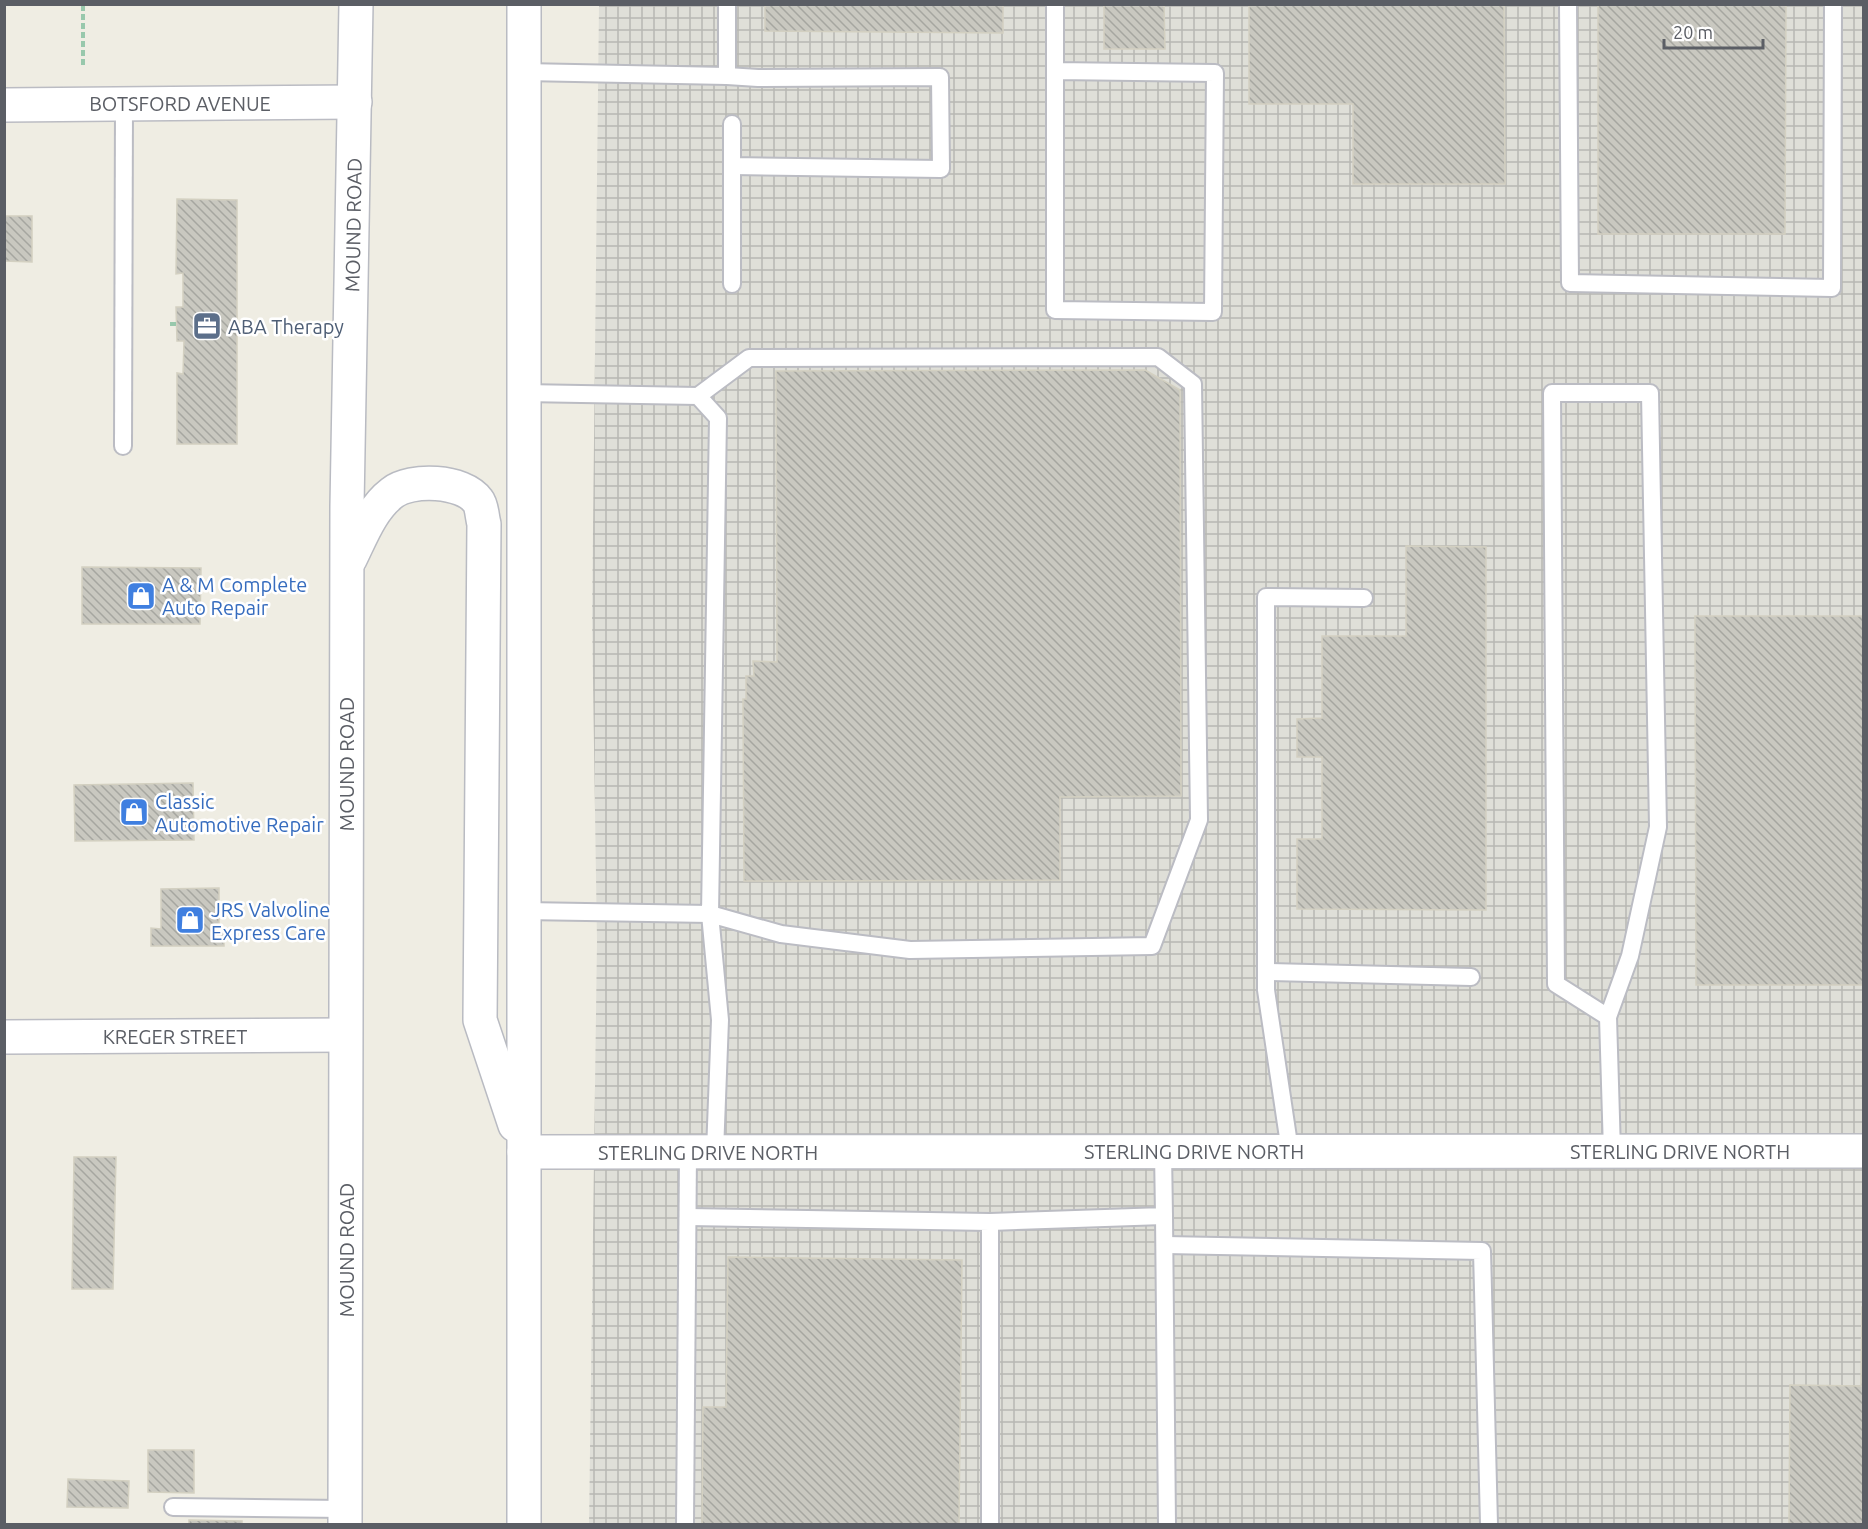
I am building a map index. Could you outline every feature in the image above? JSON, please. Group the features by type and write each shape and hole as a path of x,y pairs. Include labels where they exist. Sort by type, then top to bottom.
{"main road":[{"name":"MOUND ROAD","path":"345,1517 347,565 356,4"},
{"path":"524,4 524,1524"},
{"name":"BOTSFORD AVENUE","path":"4,105 355,102"},
{"path":"347,565 377,508 393,492 414,483 441,484 463,489 479,502 484,524 480,1020 524,1152"},
{"name":"KREGER STREET","path":"4,1037 345,1035"},
{"name":"STERLING DRIVE NORTH","path":"524,1152 1863,1150"}],"lane":[{"path":"727,4 727,76"},
{"path":"1055,4 1055,70 1055,310 1213,312 1215,73 1055,70"},
{"path":"1568,4 1570,284 1832,288 1833,4"},
{"path":"524,72 758,78 940,78 940,169 732,166"},
{"path":"123,446 124,104"},
{"path":"732,124 732,284"},
{"path":"523,393 698,396 749,358 1158,357 1193,384 1199,820 1152,946 910,950 781,934 710,914 524,911"},
{"path":"1608,1017 1556,984 1555,974 1552,393 1650,393 1659,827 1630,956 1608,1017 1612,1151"},
{"path":"686,1524 688,1217 701,1152 720,1020 710,914 718,418 698,396"},
{"path":"1290,1151 1266,990 1266,597 1364,598"},
{"path":"1266,972 1471,977"},
{"path":"1162,1151 1167,1524"},
{"path":"688,1217 990,1222 1164,1216"},
{"path":"990,1222 990,1524"},
{"path":"1164,1245 1482,1251 1489,1524"},
{"path":"173,1507 345,1517"}],"path":[{"path":"82,64 83,4"},
{"path":"170,324 177,324"}],"shaded area":[{"path":"599,5 1863,5 1863,1524 589,1524 597,941 592,616"}],"building":[{"path":"765,4 1003,4 1003,33 765,31"},
{"path":"1104,4 1164,4 1165,49 1104,49"},
{"path":"1249,4 1504,4 1505,184 1353,184 1353,104 1249,104"},
{"path":"1598,4 1786,4 1785,234 1598,234"},
{"path":"177,199 237,200 237,444 177,444 177,373 183,374 184,341 177,341 176,307 183,307 183,273 176,274"},
{"path":"4,216 32,216 32,262 4,261"},
{"path":"1145,370 1180,390 1181,796 1060,797 1060,880 744,881 743,699 746,699 746,676 754,676 753,661 777,662 776,371"},
{"path":"1406,546 1486,547 1486,910 1297,909 1297,839 1322,839 1322,757 1297,757 1297,719 1322,718 1322,636 1406,636"},
{"name":"A & M Complete Auto Repair","path":"82,567 201,568 200,624 82,624"},
{"path":"1695,616 1864,616 1864,985 1696,985"},
{"name":"Classic Automotive Repair","path":"193,783 194,840 75,841 74,785"},
{"name":"JRS Valvoline Express Care","path":"219,888 219,928 224,928 224,946 151,946 151,928 161,929 161,889"},
{"path":"74,1157 116,1157 113,1289 72,1289"},
{"path":"728,1257 962,1260 959,1524 702,1524 703,1407 726,1407"},
{"path":"1862,1307 1864,1307 1864,1524 1789,1524 1790,1385 1861,1386"},
{"path":"148,1450 194,1450 194,1493 148,1492"},
{"path":"68,1479 129,1481 128,1508 67,1507"},
{"path":"189,1520 242,1521 242,1524 189,1524"}],"place":[{"name":"ABA Therapy","path":"207,326"},
{"name":"A & M Complete Auto Repair","path":"141,596"},
{"name":"Classic Automotive Repair","path":"134,812"},
{"name":"JRS Valvoline Express Care","path":"190,920"}]}
